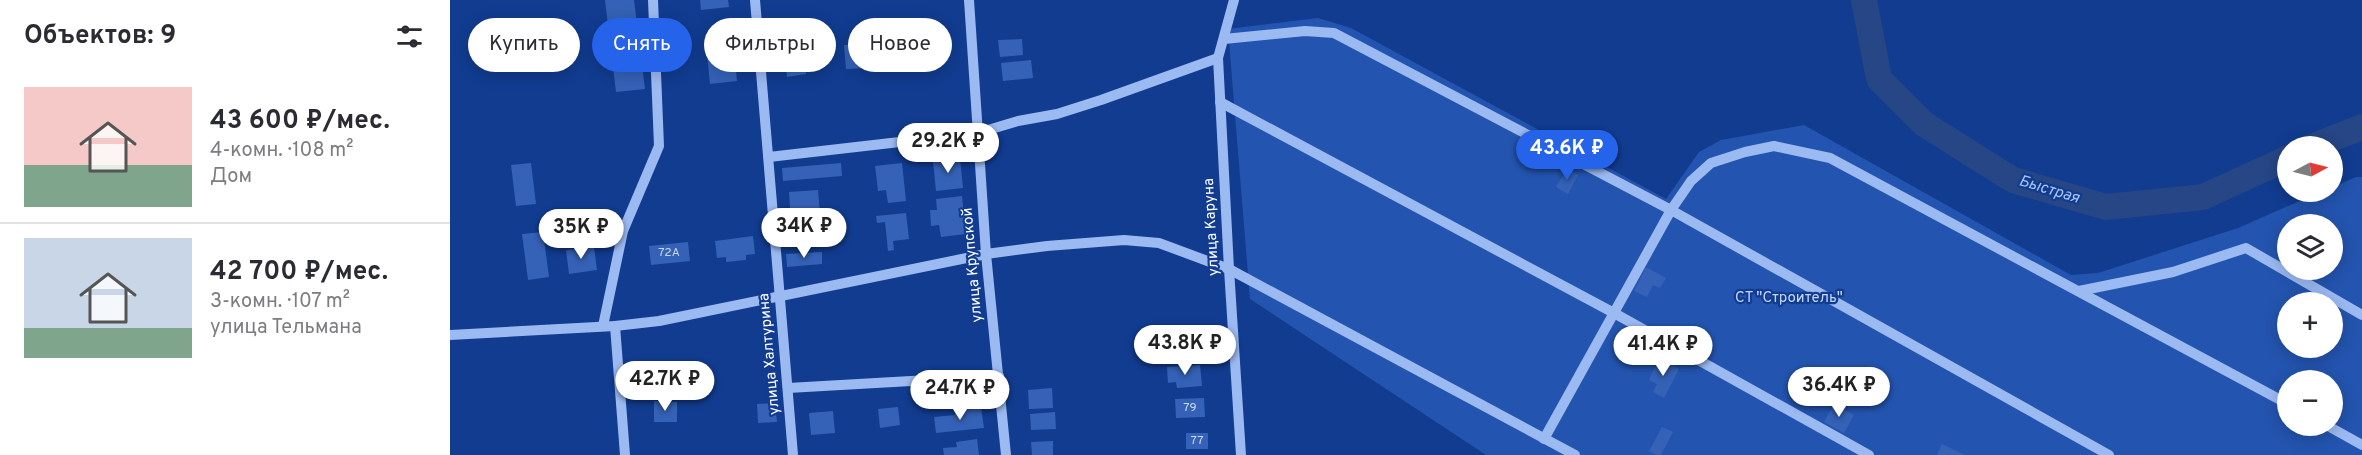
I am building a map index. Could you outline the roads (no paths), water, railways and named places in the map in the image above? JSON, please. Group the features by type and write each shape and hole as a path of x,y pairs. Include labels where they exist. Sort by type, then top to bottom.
{"street":[{"path":"603,326 623,231 659,146 653,0"},
{"name":"улица Халтурина","path":"754,0 794,455"},
{"name":"улица Крупской","path":"969,0 986,254 1006,455"},
{"name":"улица Каруна","path":"1235,1 1218,58 1228,269 1242,455"},
{"path":"1224,39 1305,31 1334,33 1671,210 2109,455"},
{"path":"769,157 978,133 1018,121 1057,114 1218,58"},
{"path":"1220,102 1614,313 1869,455"},
{"path":"1544,439 1671,210 1691,182 1711,163 1774,146 1830,158 2277,398"},
{"path":"450,335 615,326 659,321 986,254 1047,246 1124,240 1159,243 1228,269 1575,455"},
{"path":"2079,291 2173,272 2246,248 2362,315"},
{"path":"615,326 625,455"},
{"path":"788,388 999,376"},
{"path":"2343,434 2362,445"}],"waterway":[{"name":"Быстрая","path":"1864,0 1879,79 1924,124 2013,180 2106,207 2203,197 2277,163"},
{"name":"Быстрая","path":"2339,136 2362,127"}],"park label":[{"name":"СТ \"Строитель\"","path":"1789,298"}]}
